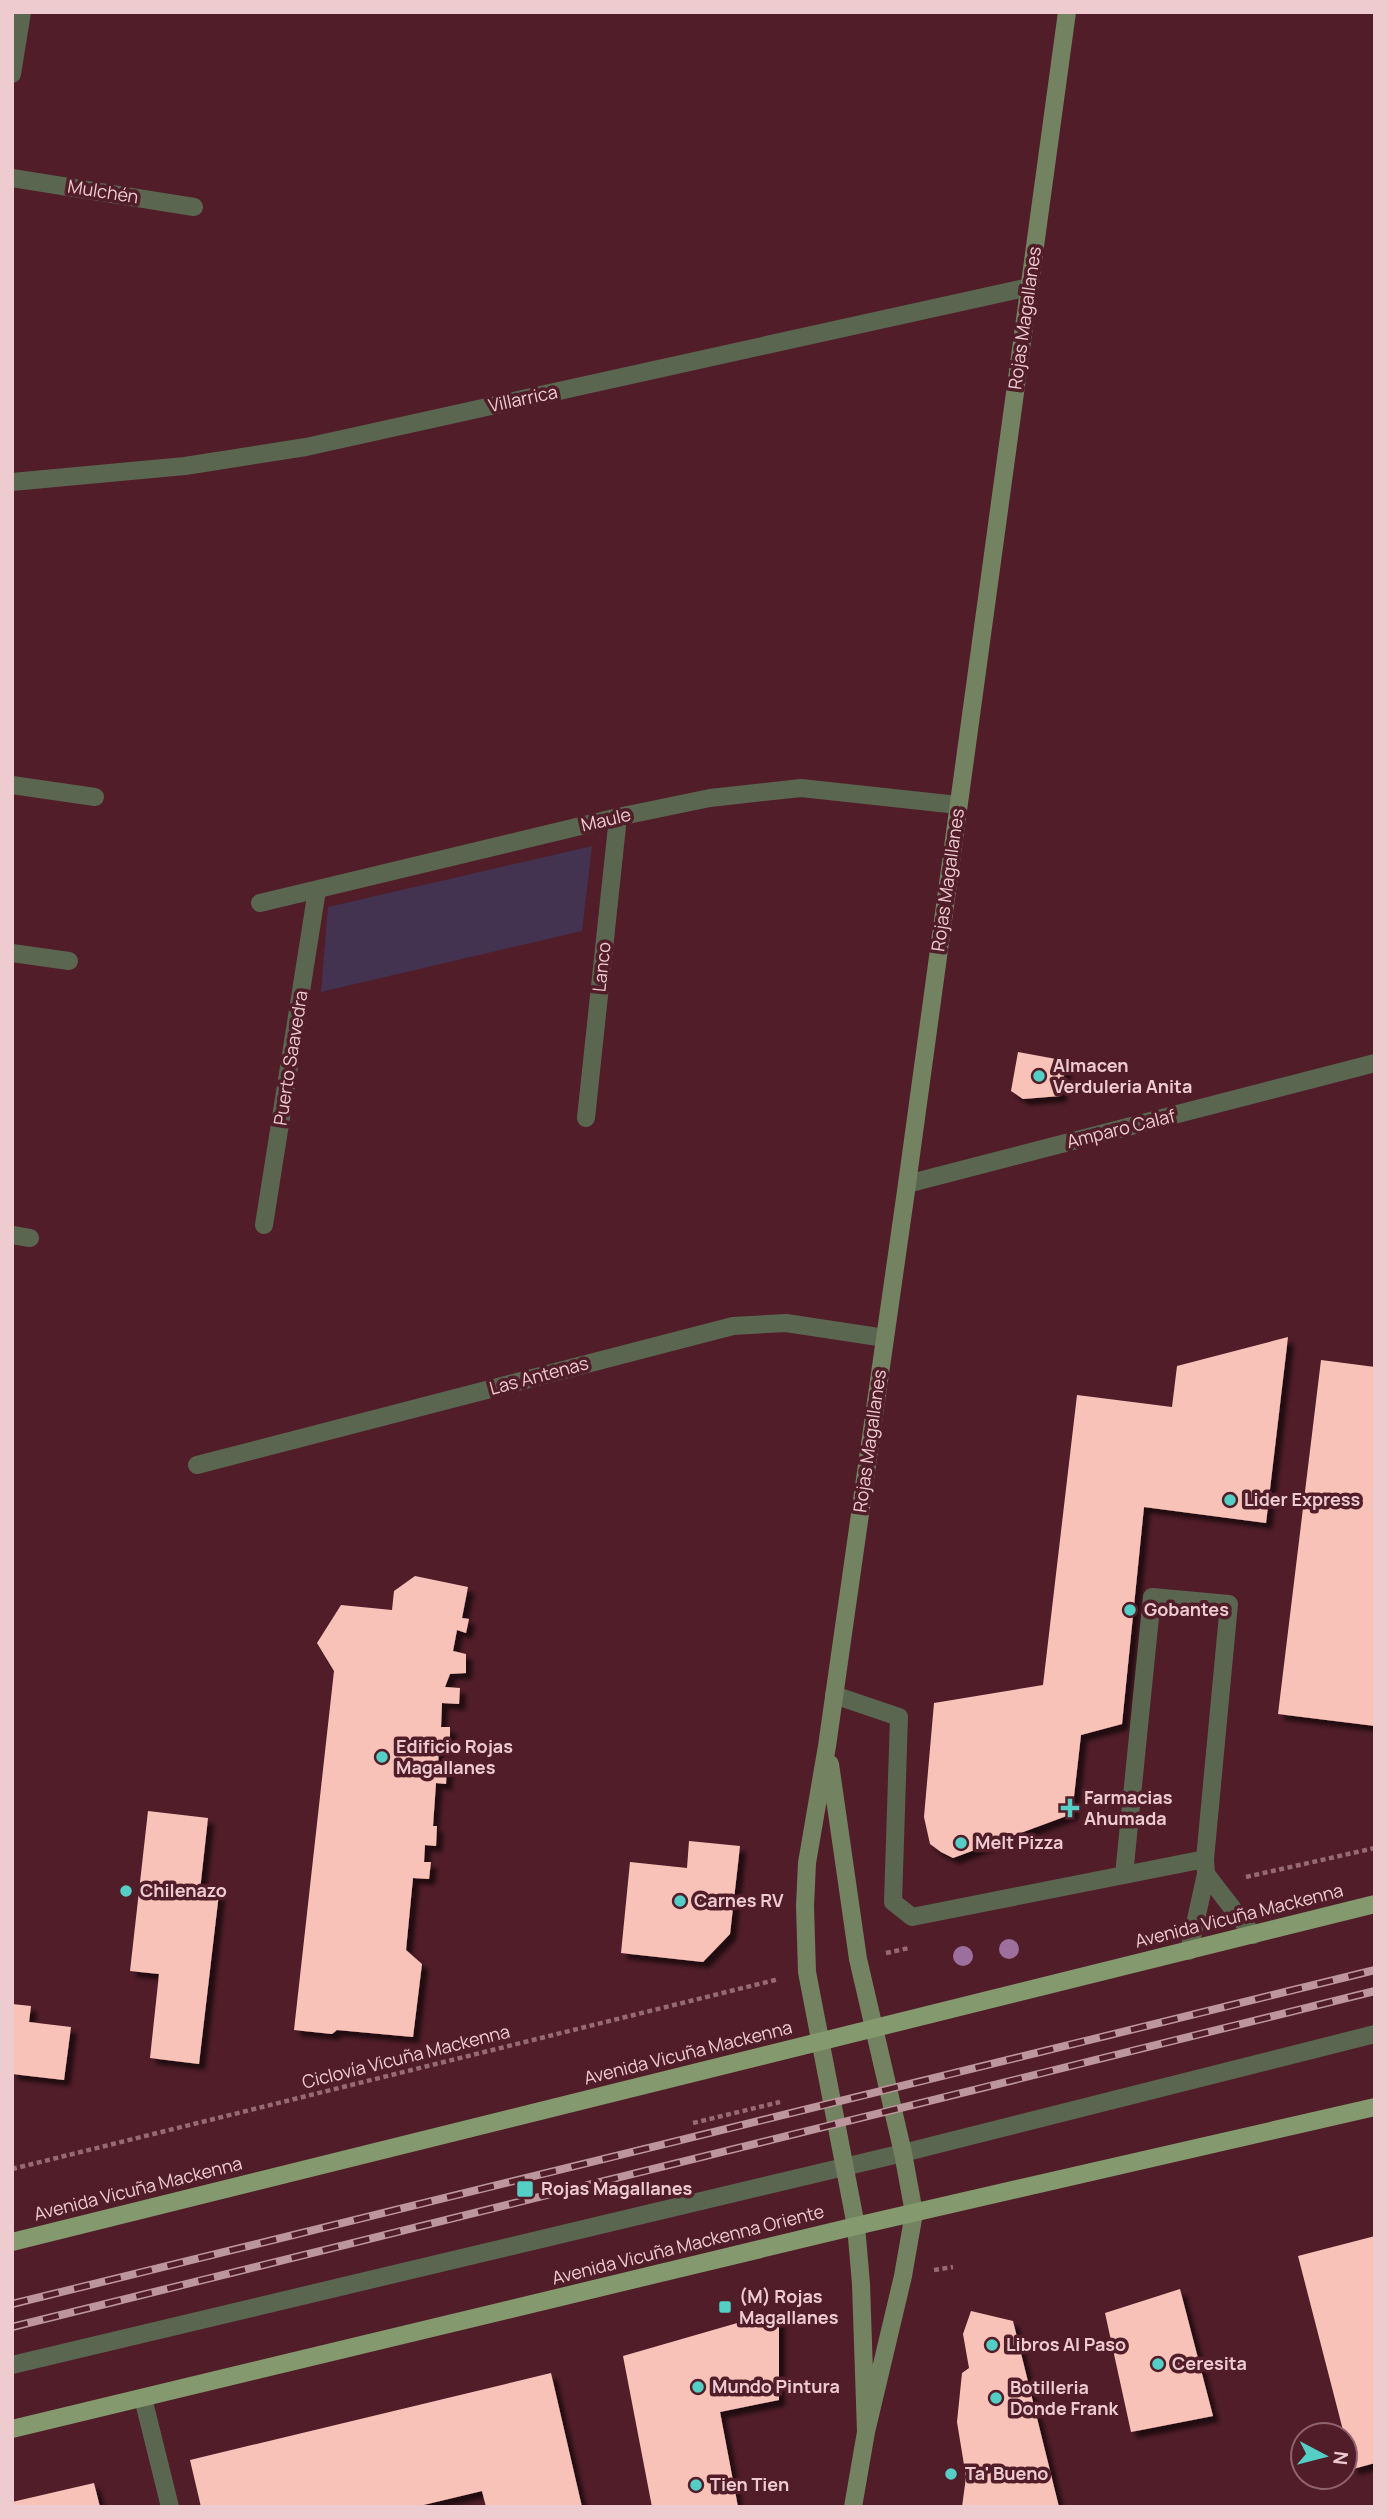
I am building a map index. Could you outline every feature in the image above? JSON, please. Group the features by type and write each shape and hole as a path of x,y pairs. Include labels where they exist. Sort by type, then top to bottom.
{"main road":[{"name":"Rojas Magallanes","path":"866,2432 862,2284 856,2226 807,1972 807,1863 827,1746 907,1184 1066,12"},
{"name":"Rojas Magallanes","path":"827,1746 852,1924 914,2213 903,2276 866,2432 853,2507"},
{"name":"Avenida Vicuña Mackenna","path":"12,2242 1375,1904"},
{"name":"Avenida Vicuña Mackenna Oriente","path":"12,2429 856,2226 1375,2107"}],"street":[{"path":"12,74 22,12"},
{"name":"Mulchén","path":"12,178 194,207"},
{"name":"Villarrica","path":"12,482 185,466 306,447 1029,287"},
{"path":"12,785 94,797"},
{"name":"Maule","path":"260,903 618,817 710,798 801,788 958,805"},
{"name":"Lanco","path":"586,1118 618,817"},
{"name":"Puerto Saavedra","path":"264,1226 317,890"},
{"path":"12,953 69,961"},
{"name":"Amparo Calaf","path":"907,1184 1375,1063"},
{"name":"Las Antenas","path":"197,1465 733,1326 786,1323 885,1338"},
{"path":"1124,1875 1152,1597 1229,1604 1206,1866 1189,1951"},
{"path":"834,1695 899,1717 893,1902 912,1917 1124,1875 1206,1866"},
{"path":"1206,1866 1253,1935"},
{"path":"12,2365 903,2152 1375,2035"},
{"path":"143,2398 170,2507"}],"path":[{"name":"Ciclovía Vicuña Mackenna","path":"12,2169 807,1972"},
{"path":"693,2123 780,2102"}],"shaded area":[{"path":"592,846 582,931 321,992 328,907"}],"building":[{"name":"Almacen Verduleria Anita","path":"1018,1052 1067,1061 1060,1096 1023,1099 1011,1091"},
{"path":"1288,1337 1266,1523 1144,1507 1122,1724 1081,1735 1072,1814 953,1858 941,1852 930,1844 924,1817 934,1703 1043,1685 1077,1395 1172,1407 1177,1366"},
{"path":"1321,1360 1375,1367 1375,1726 1278,1714"},
{"name":"Edificio Rojas Magallanes","path":"415,1576 468,1587 462,1618 469,1619 466,1633 457,1630 453,1651 466,1654 466,1673 450,1674 445,1687 460,1688 459,1704 442,1703 441,1727 450,1727 450,1748 439,1748 438,1766 447,1766 446,1784 436,1783 433,1826 437,1826 436,1846 425,1845 424,1862 431,1862 429,1879 413,1878 406,1950 422,1964 413,2037 337,2030 332,2034 294,2030 334,1671 317,1643 341,1605 392,1610 394,1591"},
{"path":"148,1811 208,1818 200,1890 219,1893 199,2064 150,2058 159,1974 130,1971"},
{"name":"Carnes RV","path":"689,1841 740,1846 730,1934 703,1962 621,1953 630,1862 687,1868"},
{"path":"12,2004 31,2006 29,2022 71,2027 64,2080 12,2074"},
{"path":"1375,2236 1375,2463 1359,2467 1359,2421 1341,2421 1298,2256"},
{"name":"Ceresita","path":"1180,2289 1213,2416 1131,2432 1105,2313"},
{"path":"779,2311 779,2400 720,2412 738,2507 652,2507 623,2356"},
{"path":"971,2311 1013,2321 1059,2507 962,2507 966,2477 957,2422 962,2373 969,2368 963,2334"},
{"path":"551,2373 582,2507 486,2507 482,2491 415,2507 201,2507 190,2460"},
{"path":"94,2483 100,2507 12,2507 12,2502"}],"railway":[{"path":"12,2304 1375,1970"},
{"path":"12,2327 1375,1991"}],"place":[{"name":"Almacen Verduleria Anita","path":"1039,1076"},
{"name":"Lider Express","path":"1230,1500"},
{"name":"Gobantes","path":"1130,1610"},
{"name":"Edificio Rojas Magallanes","path":"382,1757"},
{"name":"Farmacias Ahumada","path":"1070,1808"},
{"name":"Melt Pizza","path":"961,1843"},
{"name":"Chilenazo","path":"126,1891"},
{"name":"Carnes RV","path":"680,1901"},
{"name":"Rojas Magallanes","path":"525,2189"},
{"name":"(M) Rojas Magallanes","path":"725,2307"},
{"name":"Libros Al Paso","path":"992,2345"},
{"name":"Ceresita","path":"1158,2364"},
{"name":"Mundo Pintura","path":"698,2387"},
{"name":"Botilleria Donde Frank","path":"996,2398"},
{"name":"Ta' Bueno","path":"951,2474"},
{"name":"Tien Tien","path":"696,2485"}]}
